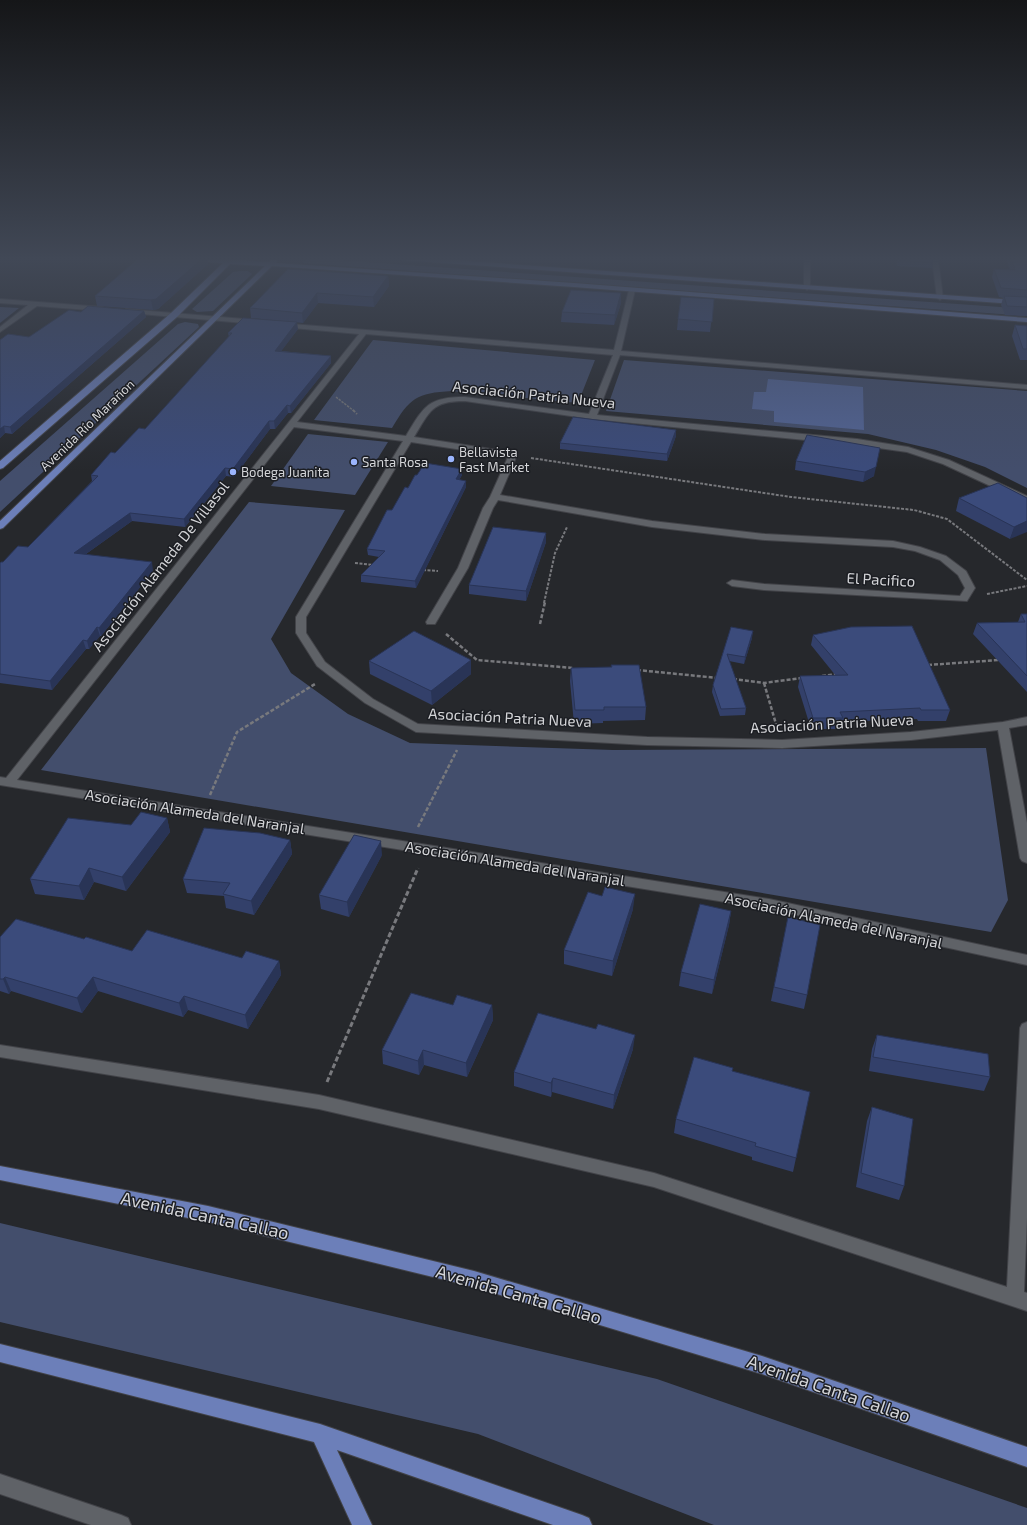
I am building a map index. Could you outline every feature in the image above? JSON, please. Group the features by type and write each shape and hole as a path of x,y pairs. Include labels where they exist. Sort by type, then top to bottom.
{"main road":[{"name":"Avenida Río Marañon","path":"0,466 158,329"},
{"name":"Avenida Río Marañon","path":"0,526 204,329"},
{"name":"Avenida Canta Callao","path":"0,1173 208,1214 474,1279 762,1365 1027,1457"},
{"path":"0,1353 320,1434 582,1525"},
{"path":"320,1434 362,1525"}],"street":[{"path":"331,329 1027,387"},
{"path":"592,416 617,354 623,329"},
{"name":"Asociación Alameda De Villasol","path":"4,781 292,424 364,332"},
{"name":"Asociación Patria Nueva","path":"1027,500 946,462 908,450 857,442 592,416 464,399 449,399 432,404 423,415 301,617 301,633 321,664 369,701 416,728 646,741 782,744 911,736 1003,726 1027,720"},
{"path":"292,424 384,435 513,455 460,573 432,622"},
{"path":"495,497 675,527 764,537 894,544 917,549 942,558 962,573 970,588 963,599"},
{"name":"El Pacifico","path":"732,583 764,587 963,599"},
{"path":"1003,726 1027,858"},
{"name":"Asociación Alameda del Naranjal","path":"4,781 769,904 1027,960"},
{"path":"0,1051 319,1102 654,1180 1021,1300 1027,1028"},
{"path":"0,1484 121,1525"}],"path":[{"path":"322,386 384,435"},
{"path":"513,455 569,465 656,476 791,497 914,510 947,519 1027,580"},
{"path":"540,624 555,553 575,510"},
{"path":"335,561 374,565"},
{"path":"421,569 460,573"},
{"path":"963,599 1027,586"},
{"path":"432,622 477,660 579,668"},
{"path":"927,665 1007,659"},
{"path":"629,670 725,678"},
{"path":"203,812 237,732 333,673"},
{"path":"818,676 841,674"},
{"path":"732,679 764,683 803,678"},
{"path":"764,683 782,744"},
{"path":"408,846 466,731"},
{"path":"319,1102 426,849"}],"shaded area":[{"path":"172,329 197,329 0,512 0,481"},
{"path":"373,340 595,360 578,403 452,391 430,393 415,399 404,410 392,428 314,420"},
{"path":"624,360 1027,391 1027,488 985,467 936,450 868,434 606,411"},
{"path":"768,379 863,387 864,430 774,422 774,411 752,409 754,392 766,392"},
{"path":"308,434 388,442 355,495 271,486"},
{"path":"249,502 345,510 271,639 291,673 348,714 410,743 613,750 986,748 1008,900 991,932 41,770"},
{"path":"0,1223 657,1379 1027,1508 1027,1525 714,1525 478,1434 0,1322"}],"building":[{"path":"41,329 123,329 10,427 4,426 0,429 0,340 8,334 29,337"},
{"path":"232,329 292,329 275,351 331,356 290,406 287,405 274,421 269,421 233,469 225,468 184,519 130,513 74,553 152,562 99,628 97,627 87,641 83,640 50,681 0,674 0,563 3,562 18,546 28,547 98,476 91,475 111,452 115,453 139,428 145,429 232,333 228,333"},
{"path":"1016,329 1027,329 1027,349 1023,349"},
{"path":"573,417 676,430 667,454 560,443"},
{"path":"807,435 880,448 876,467 865,472 796,461"},
{"path":"425,463 462,469 456,479 466,481 415,581 361,575 385,551 367,549 387,510 392,510 405,487 408,488 415,475 417,475"},
{"path":"998,483 1027,498 1027,521 1014,527 959,498"},
{"path":"493,527 546,533 526,591 469,585"},
{"path":"1021,614 1027,614 1027,676 977,623 1025,622"},
{"path":"912,626 950,710 921,710 920,708 840,712 843,718 813,718 800,676 848,675 813,635 851,627"},
{"path":"731,627 753,631 745,657 727,654 746,708 721,709 713,685"},
{"path":"414,631 471,660 431,691 369,661"},
{"path":"611,665 639,665 646,707 604,707 604,710 575,710 571,668 612,667"},
{"path":"141,812 167,818 122,877 89,868 79,886 30,879 68,818 131,825"},
{"path":"204,828 260,833 290,840 251,901 223,894 230,883 183,879"},
{"path":"354,835 381,841 347,902 319,895"},
{"path":"605,887 635,894 613,961 564,950 588,892 602,896"},
{"path":"700,904 731,911 714,980 681,972"},
{"path":"788,917 820,925 807,995 774,987"},
{"path":"16,919 84,939 86,937 132,951 147,930 242,958 246,951 279,961 245,1015 184,996 179,1003 93,977 77,998 5,977 0,979 0,937"},
{"path":"411,993 453,1005 457,995 492,1005 466,1063 423,1050 418,1061 382,1050"},
{"path":"538,1013 596,1029 598,1024 635,1035 614,1095 553,1078 551,1083 514,1072"},
{"path":"877,1035 988,1054 990,1077 873,1057"},
{"path":"694,1057 733,1068 732,1071 810,1092 796,1158 755,1146 756,1143 676,1119"},
{"path":"872,1107 913,1119 904,1186 861,1173"}],"place":[{"name":"Bellavista Fast Market","path":"451,459"},
{"name":"Santa Rosa","path":"354,462"},
{"name":"Bodega Juanita","path":"233,472"}]}
